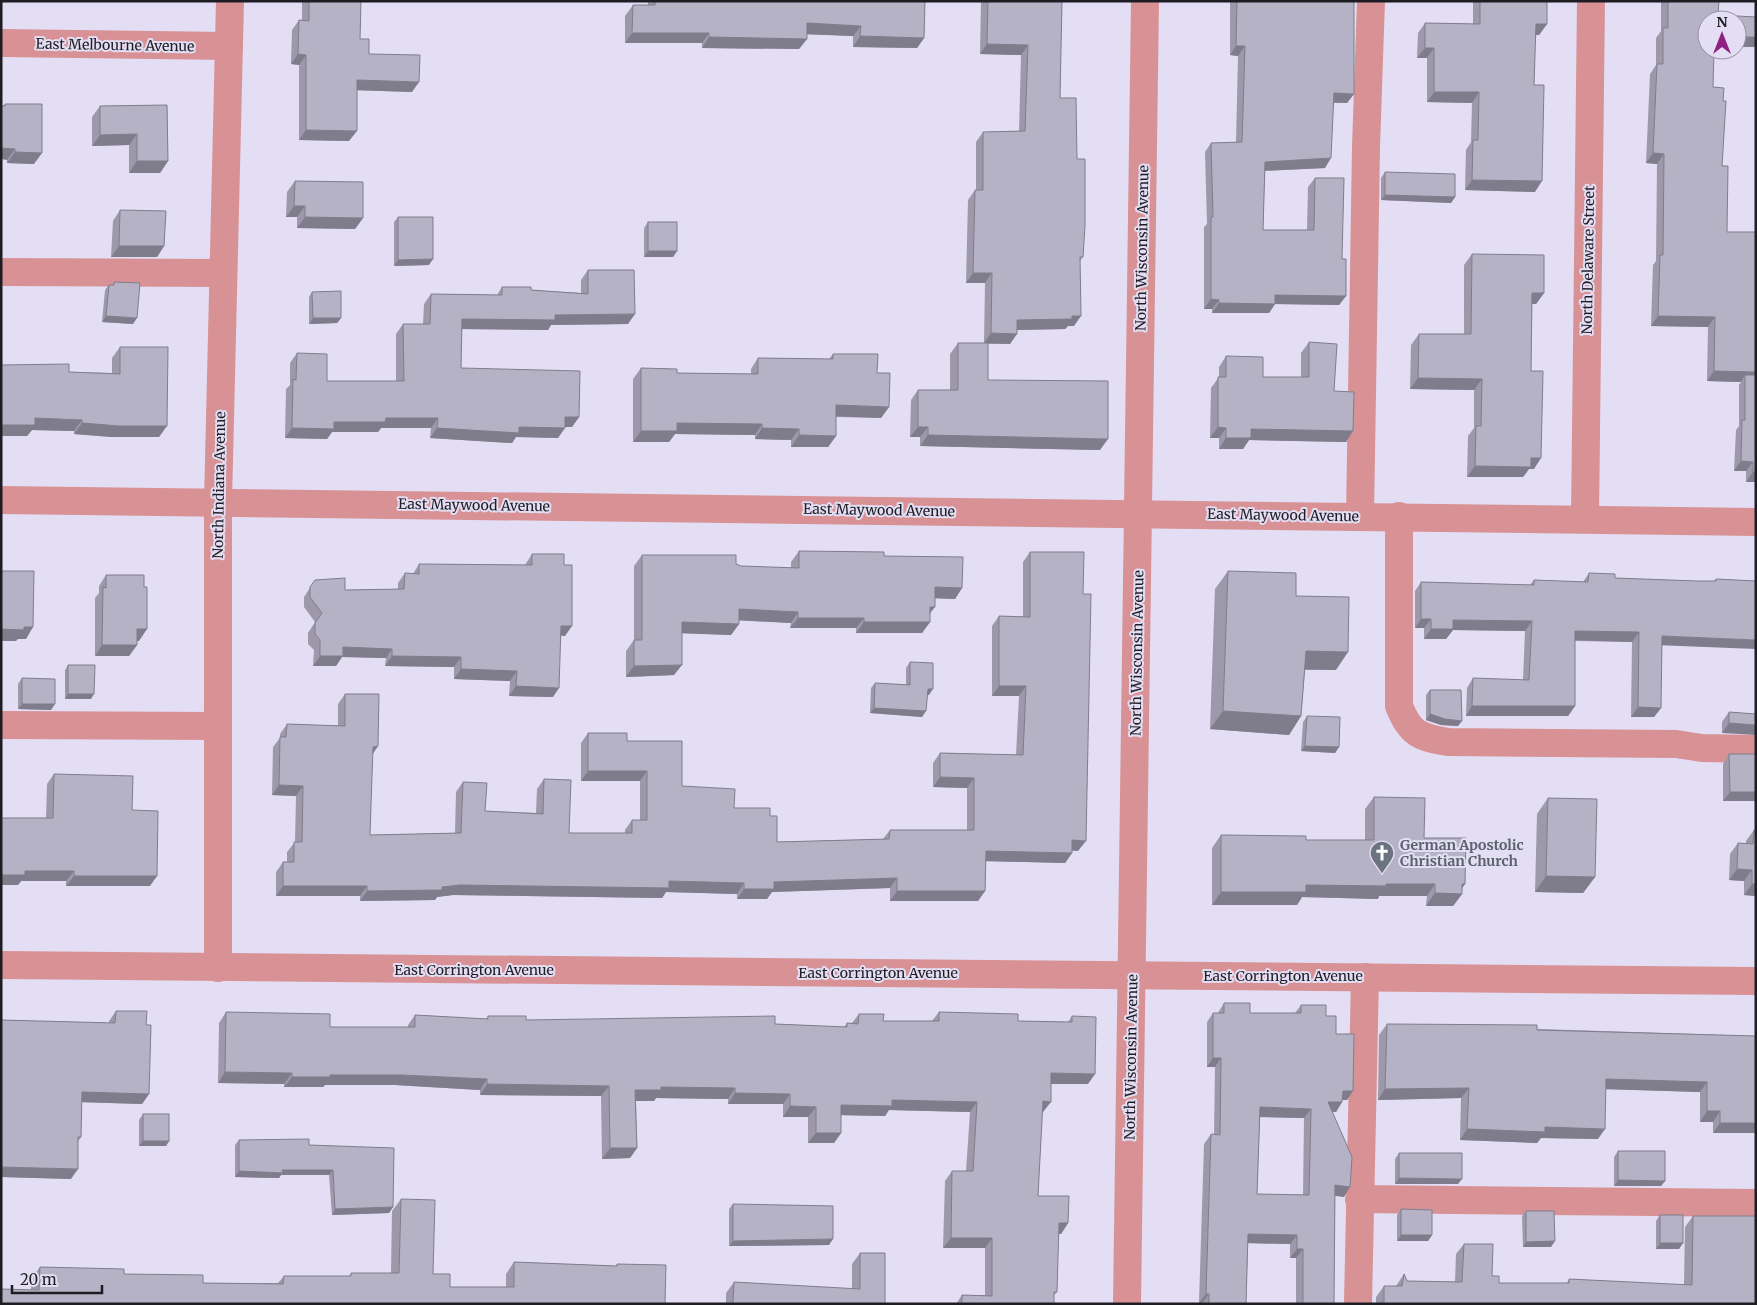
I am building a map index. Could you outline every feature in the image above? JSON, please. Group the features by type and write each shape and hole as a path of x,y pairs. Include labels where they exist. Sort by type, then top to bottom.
{"street":[{"name":"North Indiana Avenue","path":"218,968 218,502 230,1"},
{"name":"North Wisconsin Avenue","path":"1127,1304 1145,1"},
{"path":"1360,516 1366,147 1371,1"},
{"name":"North Delaware Street","path":"1585,518 1591,1"},
{"name":"East Melbourne Avenue","path":"1,44 229,46"},
{"path":"1,272 223,273"},
{"name":"East Maywood Avenue","path":"1,500 1585,518 1756,522"},
{"path":"1399,516 1399,706 1405,721 1414,732 1426,739 1448,742 1676,744 1702,748 1756,749"},
{"path":"1,725 218,726"},
{"name":"East Corrington Avenue","path":"1,965 1756,981"},
{"path":"1358,1304 1365,977"},
{"path":"1359,1199 1756,1203"}],"building":[{"path":"309,1 361,1 360,39 369,39 369,54 420,55 419,82 357,80 357,131 306,130 306,55 298,54 299,20 309,21"},
{"path":"655,1 925,1 924,38 860,36 861,26 807,23 807,39 709,37 709,33 632,33 633,5 655,5"},
{"path":"988,1 1062,1 1060,98 1076,98 1077,159 1085,159 1085,226 1083,257 1080,257 1081,316 1072,316 1072,319 1017,320 1017,334 991,333 992,273 973,273 975,190 983,190 983,132 1025,131 1028,45 987,44"},
{"path":"1237,1 1354,1 1354,94 1334,93 1331,158 1265,162 1263,230 1314,230 1315,178 1344,178 1342,259 1346,259 1346,296 1275,295 1275,304 1219,303 1219,300 1211,299 1211,217 1213,217 1211,143 1242,142 1245,46 1236,46"},
{"path":"1480,1 1547,1 1547,24 1536,24 1534,85 1544,85 1542,181 1472,180 1473,140 1478,140 1479,92 1434,92 1434,48 1425,48 1425,23 1480,24"},
{"path":"1668,1 1719,1 1718,10 1697,10 1697,60 1714,60 1713,87 1724,88 1723,101 1726,101 1722,166 1728,166 1727,232 1756,232 1756,372 1714,371 1715,317 1658,316 1660,255 1663,255 1664,154 1653,153 1657,64 1663,64 1663,28 1668,28"},
{"path":"1747,17 1756,17 1756,37 1747,37"},
{"path":"5,104 42,104 42,153 15,152 15,149 1,148 1,106 5,106"},
{"path":"167,105 168,161 137,161 137,134 100,135 100,106"},
{"path":"1385,172 1455,174 1455,197 1385,195"},
{"path":"295,181 363,182 363,218 305,217 305,206 294,206"},
{"path":"120,210 166,211 164,246 119,246"},
{"path":"398,217 433,217 433,259 398,260"},
{"path":"648,222 677,222 677,251 648,251"},
{"path":"1472,254 1544,255 1544,293 1532,293 1531,371 1543,371 1541,458 1531,458 1531,467 1475,466 1476,426 1481,426 1482,379 1418,378 1419,334 1471,334"},
{"path":"588,270 634,270 635,314 555,315 555,320 462,319 461,368 580,371 579,417 565,417 565,428 519,427 519,433 437,428 438,418 386,418 385,422 334,422 334,429 292,428 293,379 296,380 297,353 327,354 327,381 404,381 403,324 430,324 431,294 502,295 502,287 531,287 531,290 588,294"},
{"path":"114,282 140,283 137,318 106,316 109,285 114,285"},
{"path":"341,291 341,318 313,318 312,292"},
{"path":"1309,342 1337,344 1334,391 1354,392 1353,431 1251,429 1251,438 1226,438 1226,428 1218,427 1218,377 1226,377 1226,356 1263,357 1263,377 1309,377"},
{"path":"958,343 988,343 988,380 1108,381 1108,439 928,435 928,427 918,427 918,390 958,390"},
{"path":"120,347 168,347 167,426 119,426 82,423 82,420 35,418 35,425 1,425 1,365 69,364 69,372 120,374"},
{"path":"833,354 878,354 877,373 890,373 889,407 836,405 836,436 799,435 799,429 762,428 762,424 677,423 677,431 641,431 641,368 677,369 677,373 758,374 758,358 833,359"},
{"path":"1745,375 1756,375 1756,472 1753,472 1753,462 1741,461 1742,420 1745,420"},
{"path":"799,551 884,552 884,556 963,557 962,588 935,587 935,607 930,607 930,622 864,622 864,618 798,618 798,612 739,609 739,624 682,622 682,665 634,666 634,640 642,640 642,555 736,555 736,564 741,566 799,568"},
{"path":"1030,552 1084,552 1083,594 1091,594 1086,841 1072,840 1072,853 986,851 985,891 897,891 897,878 774,882 774,889 744,889 744,883 669,881 669,888 460,885 442,887 442,890 367,891 367,886 283,886 283,862 294,862 294,842 302,842 303,786 279,785 280,737 286,737 287,724 345,726 345,694 379,694 378,746 373,747 370,835 461,833 463,782 487,783 485,811 543,814 544,779 571,780 569,833 632,833 632,820 647,820 647,771 588,771 588,733 627,733 627,741 682,741 682,786 735,789 734,808 770,808 770,816 777,816 777,842 889,839 890,830 974,830 974,778 940,777 940,753 1023,755 1026,686 999,686 999,616 1030,617"},
{"path":"532,554 564,554 564,565 572,565 572,626 561,626 559,688 516,686 517,671 461,669 461,657 392,656 392,649 343,647 343,656 320,656 320,640 315,634 315,623 322,613 310,597 310,587 315,580 345,578 345,590 404,589 405,573 419,574 419,564 532,565"},
{"path":"1,571 34,571 33,627 24,627 24,630 1,629"},
{"path":"1228,571 1296,573 1296,596 1349,597 1348,652 1306,651 1301,716 1223,711"},
{"path":"1589,573 1615,574 1615,578 1756,581 1756,640 1662,636 1661,708 1638,707 1639,632 1575,631 1575,706 1472,706 1473,678 1529,680 1532,621 1453,620 1453,629 1431,629 1431,619 1421,619 1421,582 1534,585 1534,580 1588,582"},
{"path":"106,575 144,575 144,587 147,587 147,629 137,629 137,645 102,645 103,587 106,588"},
{"path":"910,662 933,663 933,689 928,689 926,711 874,708 875,683 910,685"},
{"path":"68,665 95,665 94,694 68,694"},
{"path":"22,678 55,679 55,704 22,704"},
{"path":"1430,690 1461,690 1462,721 1445,719 1430,714"},
{"path":"1729,712 1756,714 1756,725 1729,723"},
{"path":"1307,716 1340,717 1339,747 1305,746"},
{"path":"1729,754 1756,754 1756,792 1730,792"},
{"path":"54,774 133,776 132,810 158,811 157,876 74,876 74,871 25,871 25,875 1,875 1,818 53,818"},
{"path":"1374,797 1425,798 1424,838 1466,838 1465,884 1462,884 1462,894 1435,893 1435,884 1386,884 1386,886 1306,885 1306,892 1221,892 1221,835 1306,836 1306,840 1374,840"},
{"path":"1548,798 1597,799 1595,877 1546,876"},
{"path":"1754,830 1756,830 1756,884 1752,884 1752,870 1737,869 1738,843 1753,844"},
{"path":"1224,1003 1250,1003 1250,1013 1301,1013 1301,1005 1326,1005 1326,1016 1336,1016 1336,1034 1354,1034 1353,1091 1343,1091 1342,1102 1328,1102 1352,1157 1350,1187 1335,1185 1334,1304 1303,1304 1303,1249 1297,1249 1297,1235 1248,1234 1246,1304 1209,1304 1209,1294 1206,1294 1211,1134 1220,1135 1221,1058 1213,1058 1213,1013 1224,1013","holes":["1260,1107 1311,1109 1309,1195 1257,1194"]},
{"path":"116,1011 147,1011 146,1025 151,1025 149,1094 82,1092 81,1137 78,1137 78,1169 1,1167 1,1020 115,1023"},
{"path":"226,1012 330,1014 330,1027 415,1027 415,1015 488,1019 488,1016 526,1016 526,1020 775,1016 775,1024 847,1027 847,1023 858,1024 859,1014 884,1014 883,1021 939,1021 939,1012 1018,1014 1018,1021 1072,1022 1072,1016 1096,1017 1095,1074 1051,1073 1051,1102 1043,1101 1038,1196 1069,1196 1068,1223 1059,1223 1057,1292 1054,1292 1054,1304 962,1304 962,1295 992,1296 992,1238 951,1238 952,1171 973,1171 977,1102 892,1100 892,1106 841,1105 841,1133 816,1133 816,1107 790,1106 790,1094 735,1093 735,1088 661,1087 661,1090 635,1090 637,1148 610,1148 609,1086 487,1084 487,1079 402,1075 292,1077 292,1073 225,1072"},
{"path":"1387,1024 1537,1025 1537,1030 1756,1036 1756,1123 1720,1123 1720,1111 1707,1111 1707,1082 1606,1079 1605,1129 1545,1127 1545,1132 1467,1129 1469,1088 1385,1089"},
{"path":"143,1114 169,1114 169,1141 143,1141"},
{"path":"309,1139 309,1145 394,1148 393,1207 335,1209 333,1170 282,1170 283,1173 239,1171 239,1140"},
{"path":"1618,1151 1665,1151 1665,1181 1618,1180"},
{"path":"1399,1153 1462,1153 1462,1179 1399,1178"},
{"path":"401,1199 435,1200 433,1274 450,1274 450,1287 514,1287 514,1262 617,1266 617,1264 666,1265 665,1304 1,1304 1,1289 39,1290 40,1267 124,1269 124,1274 203,1275 203,1283 283,1284 284,1276 351,1276 351,1273 399,1273"},
{"path":"733,1204 833,1206 833,1239 733,1241"},
{"path":"1401,1209 1432,1210 1432,1235 1401,1235"},
{"path":"1526,1211 1554,1211 1555,1241 1526,1242"},
{"path":"1660,1215 1683,1215 1683,1243 1660,1243"},
{"path":"1693,1216 1756,1216 1756,1304 1384,1304 1384,1286 1402,1286 1404,1274 1407,1281 1462,1282 1464,1244 1493,1244 1492,1276 1499,1276 1499,1283 1569,1283 1569,1279 1692,1285"},
{"path":"860,1253 885,1253 885,1304 733,1304 734,1282 860,1289"}],"place":[{"name":"German Apostolic Christian Church","path":"1382,874"}]}
